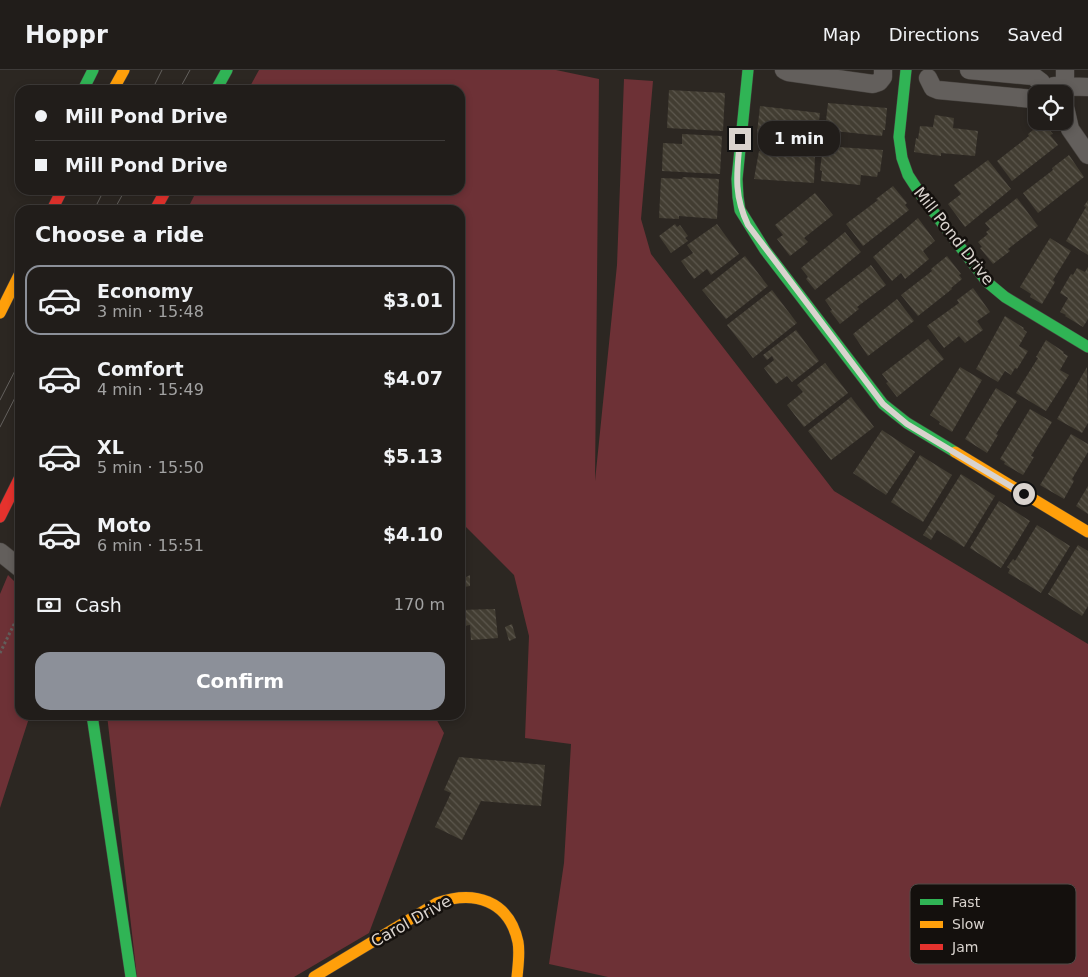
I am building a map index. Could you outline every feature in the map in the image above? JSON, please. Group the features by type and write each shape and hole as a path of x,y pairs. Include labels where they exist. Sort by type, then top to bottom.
{"main road":[{"path":"86,85 93,70"},
{"path":"116,85 124,70"},
{"path":"218,85 226,70"},
{"path":"748,70 737,178 738,197 740,210 765,250 883,404 907,424 1088,532"},
{"name":"Mill Pond Drive","path":"905,73 899,137 902,158 908,175 923,198 987,282 1005,297 1088,347"},
{"path":"0,313 15,283"},
{"path":"2,513 15,487"},
{"path":"93,720 130,977"},
{"name":"Carol Drive","path":"314,977 437,903 448,898 467,895 479,897 500,909 514,928 519,953 517,977"}],"street":[{"path":"784,70 873,84 879,82 883,71 931,74 932,88 938,90 1028,99"},
{"path":"970,70 1033,76 1041,82 1041,85"},
{"path":"1052,85 1065,78"},
{"path":"1065,78 1088,87"},
{"path":"1065,78 1065,107 1070,129 1088,155"},
{"path":"0,552 15,564"}],"path":[{"path":"0,653 15,622"}],"shaded area":[{"path":"259,70 556,70 599,79 595,481 617,265 624,79 653,81 641,219 651,254 834,491 1088,644 1088,977 608,977 549,964 564,863 571,744 525,738 529,636 514,575 465,526 465,205 190,205 194,195 465,195 465,85 251,85"},
{"path":"8,575 15,582 15,720 28,720 0,808 0,594"},
{"path":"108,720 437,720 444,733 369,933 294,977 137,977"}],"building":[{"path":"669,90 725,93 723,131 667,128"},
{"path":"828,103 887,108 885,130 883,130 882,136 825,130"},
{"path":"760,106 820,113 817,137 781,133 780,135 757,133"},
{"path":"935,115 954,118 953,128 978,131 975,156 941,153 941,156 914,152 920,126 933,127"},
{"path":"1033,130 1050,130 1053,134 1050,135 1058,145 1012,181 997,161 1029,136 1028,134"},
{"path":"682,134 722,136 720,174 662,171 663,143 682,144"},
{"path":"823,146 883,150 880,172 878,172 877,177 861,175 860,185 821,181 822,171 820,170"},
{"path":"759,151 815,155 814,183 754,179"},
{"path":"1069,155 1084,177 1038,213 1023,193"},
{"path":"988,160 1011,189 965,227 948,204 961,194 954,185"},
{"path":"683,177 719,179 717,219 679,216 679,219 659,218 661,178 682,179"},
{"path":"893,186 907,203 905,205 909,210 863,246 846,224"},
{"path":"815,193 833,215 804,238 808,242 790,256 777,239 783,235 775,225"},
{"path":"1017,198 1038,226 1008,249 1010,251 993,264 980,248 982,247 978,242 988,234 986,232 990,229 985,223"},
{"path":"1088,200 1088,255 1066,241 1086,207 1084,206"},
{"path":"918,218 935,241 923,251 929,259 905,279 901,273 892,281 873,257"},
{"path":"675,224 677,227 680,225 688,236 685,238 688,241 671,253 659,236"},
{"path":"717,224 739,254 711,275 707,269 694,279 681,261 693,253 687,245"},
{"path":"845,232 861,252 815,290 806,279 808,277 801,268"},
{"path":"1050,238 1071,251 1053,280 1055,282 1042,304 1030,297 1031,294 1020,287"},
{"path":"745,256 768,286 726,319 702,290"},
{"path":"947,256 961,274 959,275 962,279 918,316 901,295 932,271 931,269"},
{"path":"871,265 886,285 857,307 859,309 840,324 830,311 832,310 825,300"},
{"path":"1088,267 1088,319 1083,327 1060,312 1068,298 1060,293 1071,274 1073,275 1077,268 1085,272"},
{"path":"973,288 990,312 977,321 983,330 965,343 959,336 944,348 927,326 959,303 957,300"},
{"path":"772,290 797,323 753,358 727,325"},
{"path":"897,299 914,321 868,356 853,334"},
{"path":"1005,316 1027,332 1019,346 1028,351 1017,369 1015,368 1011,375 1005,371 998,382 976,369"},
{"path":"796,330 819,361 792,382 787,376 776,384 764,368 774,360 772,356 767,360 763,355"},
{"path":"928,339 944,359 897,397 886,383 888,382 882,374"},
{"path":"1046,340 1068,356 1060,370 1069,375 1046,411 1016,393 1038,358 1036,357"},
{"path":"825,363 848,393 804,427 787,405 803,392 797,385"},
{"path":"960,367 982,380 952,432 939,424 940,422 930,415"},
{"path":"1087,367 1088,423 1082,433 1057,419"},
{"path":"996,388 1017,401 996,434 998,435 987,453 965,439"},
{"path":"851,397 874,427 831,460 808,431"},
{"path":"1030,409 1052,422 1031,456 1034,457 1023,475 1004,464 1005,462 1000,459"},
{"path":"882,430 915,452 886,495 853,473"},
{"path":"1071,434 1088,444 1088,452 1072,479 1074,481 1064,499 1040,485"},
{"path":"920,455 952,475 923,522 891,502"},
{"path":"961,474 995,496 964,547 937,530 931,540 923,535"},
{"path":"1088,486 1088,514 1076,506"},
{"path":"999,501 1030,521 1001,568 970,548"},
{"path":"1037,525 1070,546 1041,593 1008,573 1010,569 1007,567 1013,559 1015,561"},
{"path":"1078,545 1088,551 1088,606 1082,616 1048,594"},
{"path":"470,575 470,586 465,587 465,578"},
{"path":"495,609 498,638 471,640 470,625 465,626 465,610"},
{"path":"512,624 516,638 509,641 505,627"},
{"path":"459,757 545,765 541,806 481,801 462,840 435,827 451,793 444,790"}],"tram line":[{"path":"154,85 162,70"},
{"path":"182,85 190,70"},
{"path":"96,205 102,195"},
{"path":"117,205 122,195"},
{"path":"0,400 15,371"},
{"path":"0,427 15,398"}],"traffic: fast":[{"path":"86,85 93,70"},
{"path":"219,85 227,70"},
{"path":"748,70 737,179 740,210 765,250 883,404 907,423 955,452"},
{"path":"906,70 899,137 902,158 908,175 923,198 987,282 1005,297 1088,347"},
{"path":"93,720 131,977"}],"traffic: slow":[{"path":"116,85 124,70"},
{"path":"0,313 15,283"},
{"path":"955,452 1088,532"},
{"path":"314,977 437,903 464,898 488,902 507,916 518,942 517,977"}],"traffic: jam":[{"path":"54,205 60,195"},
{"path":"158,205 163,195"},
{"path":"0,517 15,487"}],"route":[{"path":"740,139 737,178 738,197 740,210 748,225 883,404 907,424 1024,494"}]}
